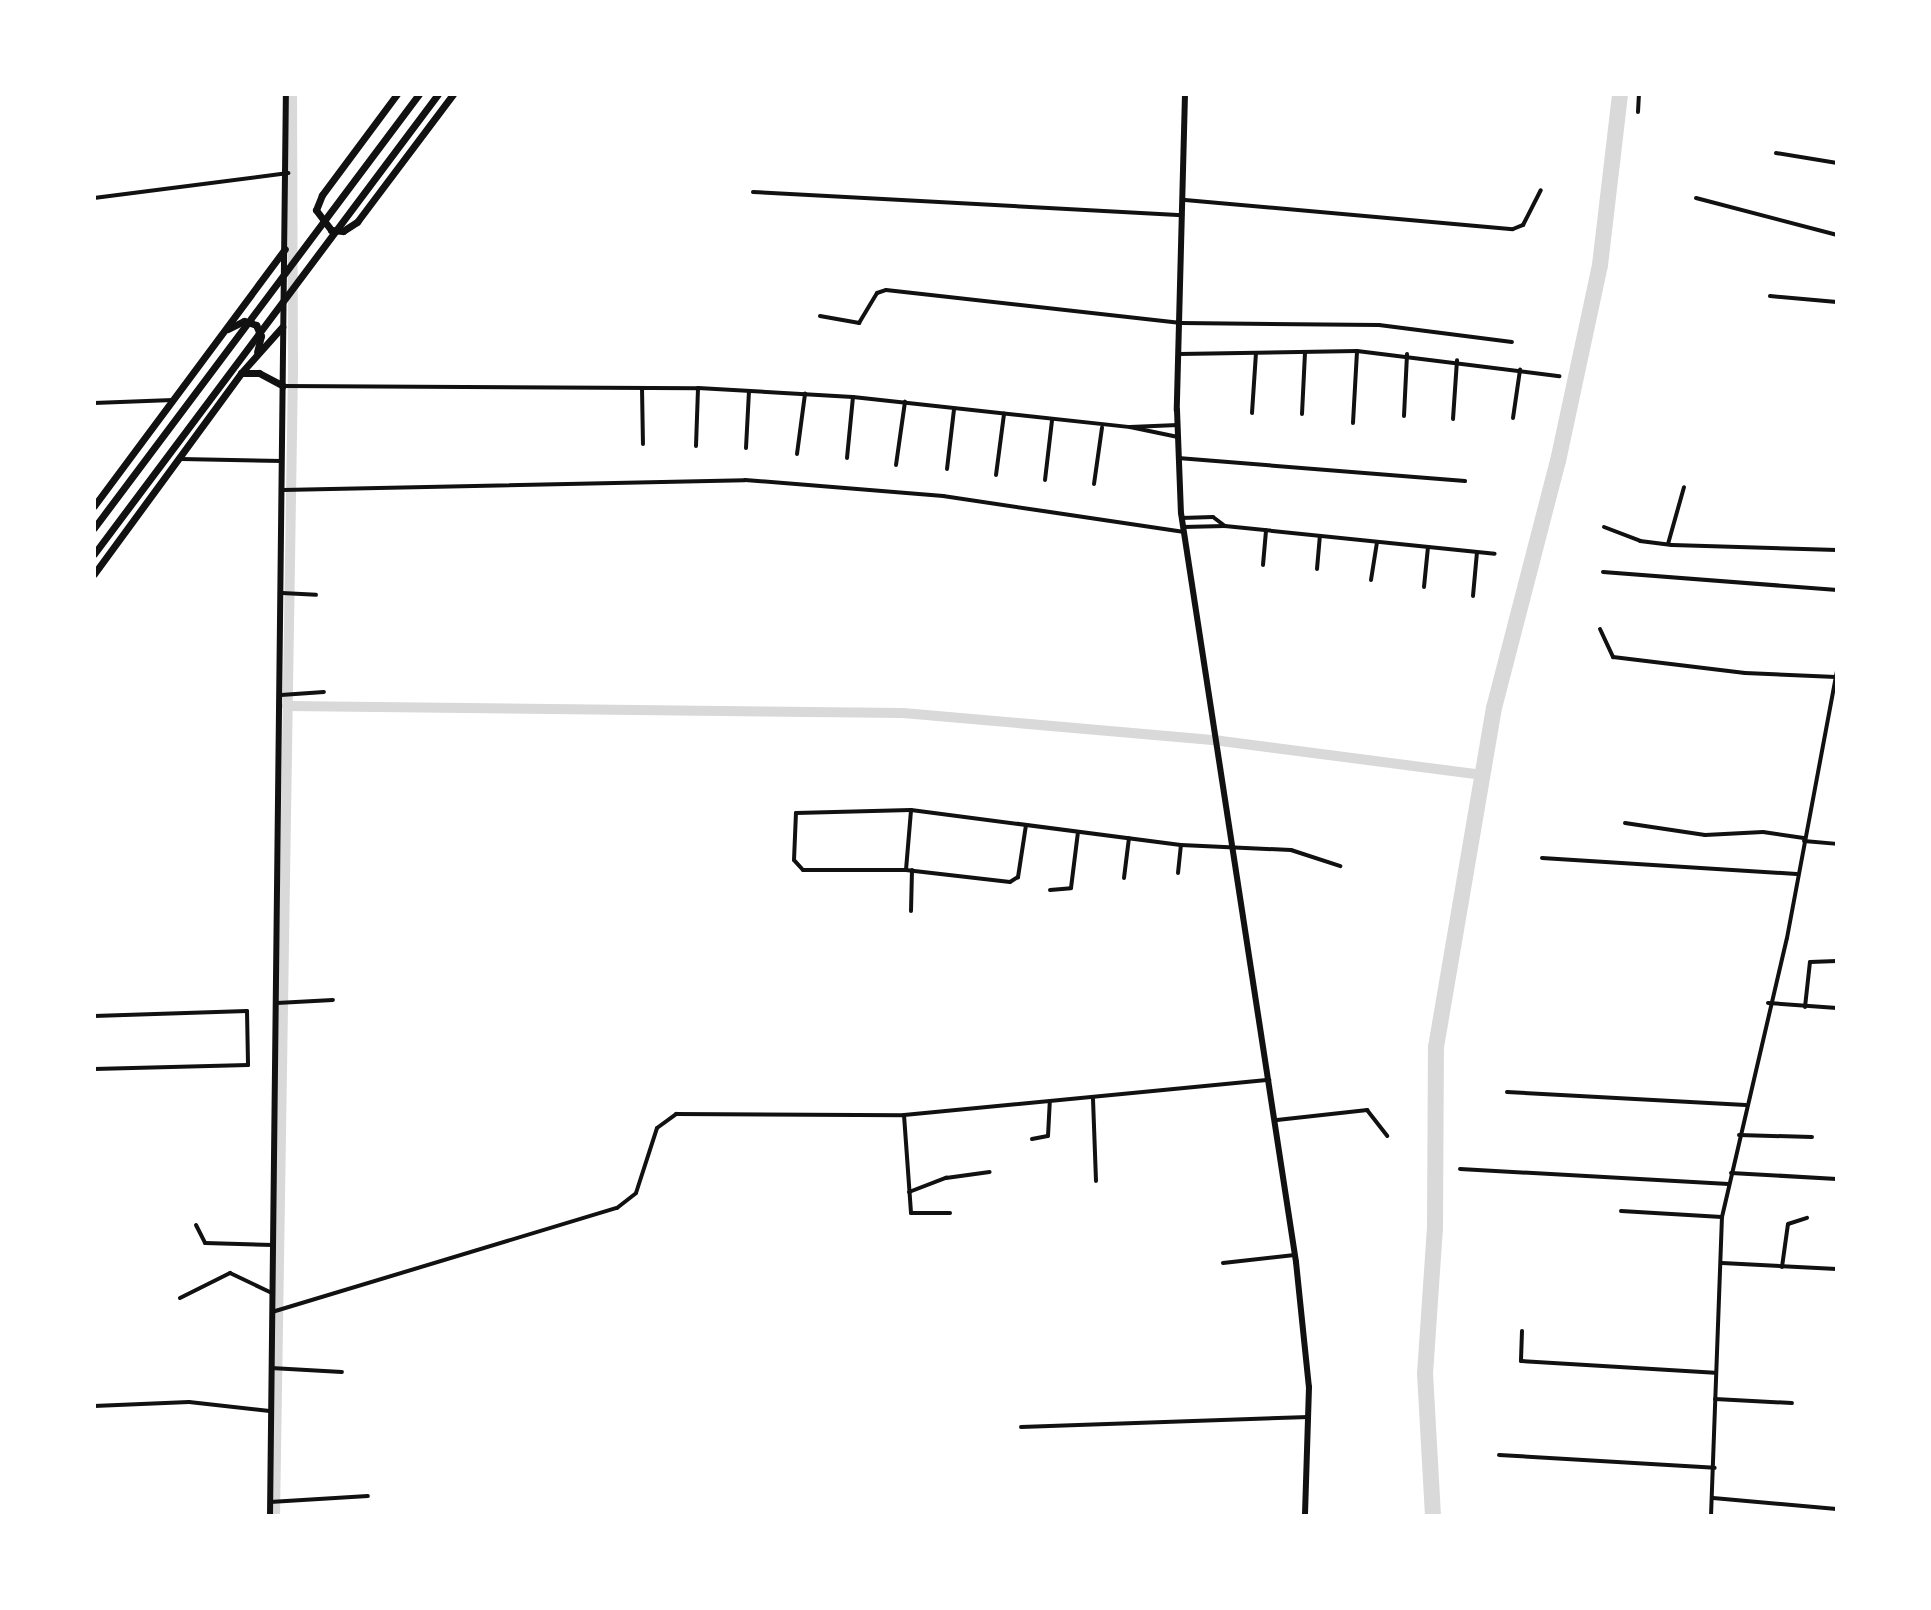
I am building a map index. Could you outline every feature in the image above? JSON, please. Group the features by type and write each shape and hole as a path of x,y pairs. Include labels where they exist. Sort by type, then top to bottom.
{"main road":[{"path":"397,94 322,195 316,210 331,230 343,231 357,222 453,94"},
{"path":"94,528 419,94"},
{"path":"94,554 438,94"},
{"path":"94,506 285,249"},
{"path":"220,336 234,324 250,322 260,330 257,352"},
{"path":"94,574 241,373 282,327"},
{"path":"241,373 259,373 288,386"}],"street":[{"path":"270,1516 269,1411 273,1368 284,695 282,461 288,386 282,327 288,173 286,94"},
{"path":"1185,94 1185,215 1178,425 1181,518 1277,1120 1295,1255 1309,1417 1305,1516"},
{"path":"1638,112 1639,94"},
{"path":"1776,153 1837,163"},
{"path":"94,198 288,173"},
{"path":"1185,200 1513,229 1523,225 1541,190"},
{"path":"753,192 1084,214 1185,215"},
{"path":"1696,198 1837,235"},
{"path":"820,316 859,323 877,293 886,290 1181,323 1379,325 1512,342"},
{"path":"1770,296 1837,302"},
{"path":"1179,354 1357,351 1457,360 1559,376"},
{"path":"1353,423 1357,351"},
{"path":"1302,414 1305,352"},
{"path":"1252,413 1256,353"},
{"path":"1404,416 1407,354"},
{"path":"1453,419 1457,360"},
{"path":"1513,418 1520,370"},
{"path":"288,386 698,388 905,402 1102,428 1178,425"},
{"path":"642,388 643,444"},
{"path":"696,446 698,388"},
{"path":"746,448 749,391"},
{"path":"797,454 805,394"},
{"path":"847,458 853,397"},
{"path":"94,403 173,400"},
{"path":"896,465 905,402"},
{"path":"947,469 954,409"},
{"path":"996,475 1004,414"},
{"path":"1045,480 1052,420"},
{"path":"1130,427 1178,437"},
{"path":"1094,484 1102,428"},
{"path":"1178,458 1465,481"},
{"path":"181,459 282,461"},
{"path":"283,490 745,480 943,496 1183,530 1225,526 1495,554"},
{"path":"1668,544 1684,487"},
{"path":"1181,518 1213,517 1225,526"},
{"path":"1604,527 1668,544 1837,550"},
{"path":"1263,565 1266,530"},
{"path":"1317,569 1320,536"},
{"path":"1371,580 1377,542"},
{"path":"1424,587 1428,547"},
{"path":"1473,596 1477,552"},
{"path":"1603,572 1837,590"},
{"path":"284,593 316,595"},
{"path":"1600,629 1613,657 1745,673 1836,675 1796,874 1787,938 1768,1003 1722,1217 1711,1516"},
{"path":"284,695 324,692"},
{"path":"1026,825 1016,880 909,870 803,870 794,860 792,816 802,811 911,810 1181,845 1232,850 1291,850 1340,866"},
{"path":"911,810 911,911"},
{"path":"1625,823 1705,835 1763,832 1837,844"},
{"path":"1050,890 1071,888 1078,832"},
{"path":"1124,878 1129,838"},
{"path":"1178,873 1181,845"},
{"path":"1542,858 1796,874"},
{"path":"1805,1007 1810,962 1837,961"},
{"path":"279,1003 333,1000"},
{"path":"1768,1003 1837,1008"},
{"path":"94,1016 247,1011 248,1065 94,1069"},
{"path":"274,1312 297,1308 617,1208 636,1193 657,1128 676,1114 904,1115 1269,1080"},
{"path":"1507,1092 1746,1105"},
{"path":"1093,1099 1096,1181"},
{"path":"1032,1139 1048,1136 1050,1102"},
{"path":"1277,1120 1367,1110 1387,1136"},
{"path":"904,1115 911,1213 950,1213"},
{"path":"1739,1135 1812,1137"},
{"path":"1460,1169 1729,1184"},
{"path":"909,1192 946,1178 990,1172"},
{"path":"1731,1173 1837,1179"},
{"path":"1621,1211 1722,1217"},
{"path":"1782,1267 1788,1224 1807,1218"},
{"path":"196,1225 205,1243 273,1245"},
{"path":"1223,1263 1295,1255"},
{"path":"1722,1263 1837,1269"},
{"path":"180,1298 230,1273 272,1293"},
{"path":"1522,1331 1518,1356 1522,1362 1715,1373"},
{"path":"273,1368 342,1372"},
{"path":"1715,1399 1792,1403"},
{"path":"94,1406 189,1402 269,1411"},
{"path":"1021,1427 1309,1417"},
{"path":"1499,1455 1715,1468"},
{"path":"272,1502 368,1496"},
{"path":"1713,1498 1837,1509"}],"waterway":[{"path":"275,1516 293,376 292,94"},
{"path":"1433,1516 1425,1374 1435,1228 1436,1047 1494,708 1558,461 1600,265 1620,94"},
{"path":"287,706 903,713 1221,741 1483,775"}]}
